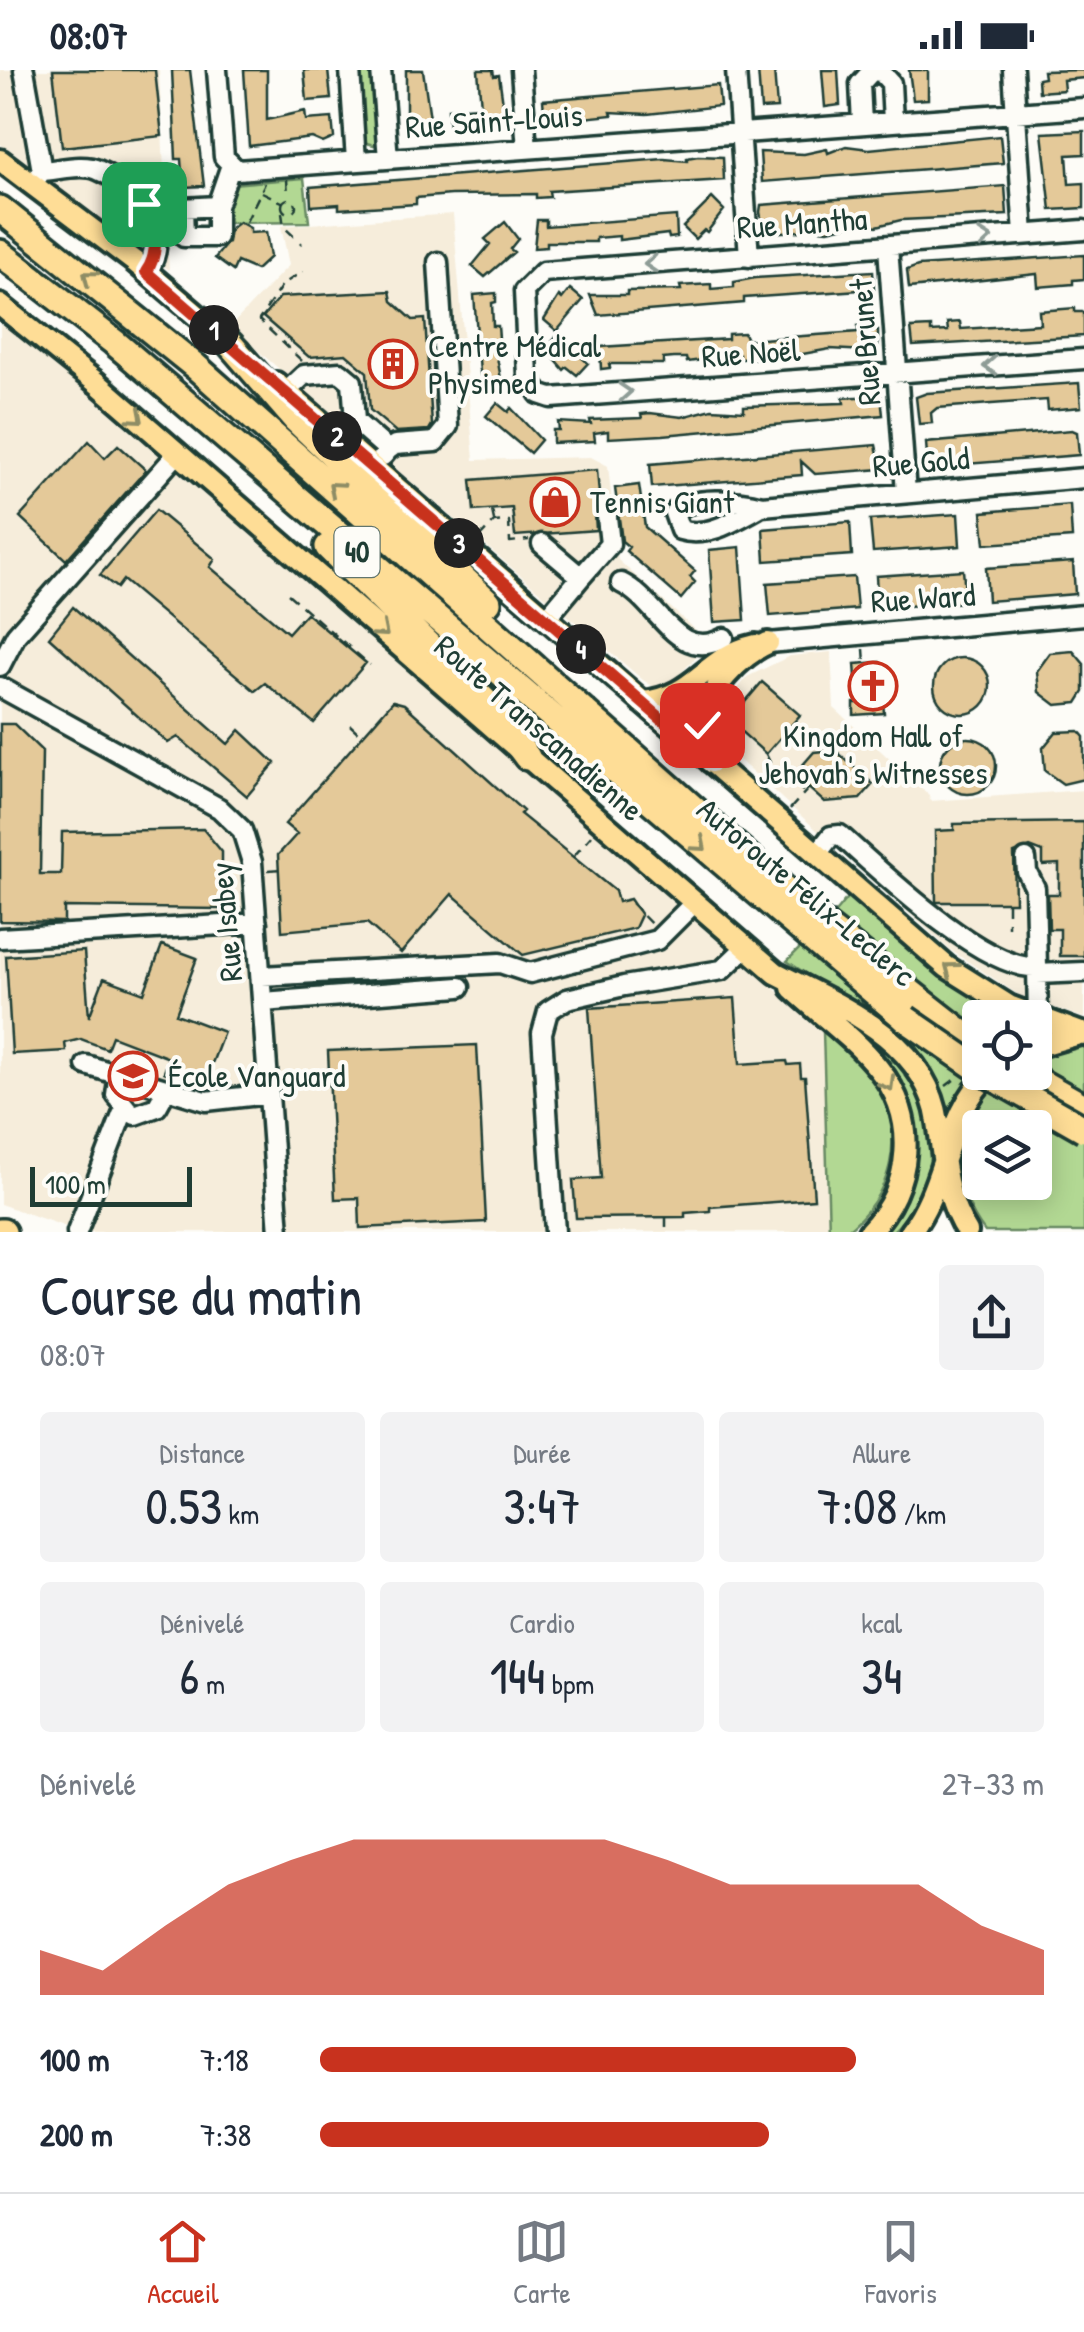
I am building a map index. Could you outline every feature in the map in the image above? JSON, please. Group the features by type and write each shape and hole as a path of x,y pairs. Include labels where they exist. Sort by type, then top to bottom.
{"highway":[{"name":"Autoroute Félix-Leclerc","path":"0,210 161,336 600,723 906,1019 962,1057"},
{"name":"Autoroute Félix-Leclerc","path":"0,253 775,896 962,1033"},
{"path":"230,344 296,420 449,562 547,660 600,723"},
{"path":"196,413 487,703 527,757"},
{"path":"1052,1089 1084,1107"},
{"name":"Autoroute Félix-Leclerc","path":"1016,1090 1084,1129"}],"main road":[{"path":"0,160 37,177 947,966 998,1000"},
{"name":"Route Transcanadienne","path":"5,315 178,454 776,973 831,1001 906,1053 932,1097 950,1199 967,1232"},
{"path":"642,702 675,697 723,656 768,643"},
{"path":"711,762 702,725 709,702 737,665 768,643"},
{"path":"776,973 872,1061 899,1105 906,1142 903,1171 890,1205 869,1232"},
{"path":"1052,1023 1084,1033"},
{"path":"1052,1043 1084,1033"},
{"path":"910,1232 974,1090"},
{"path":"1,1230 21,1232"}],"street":[{"path":"24,70 37,177 96,168 144,204 151,214 155,254 146,272"},
{"path":"217,70 224,157 230,168 217,206"},
{"path":"350,70 356,161"},
{"path":"381,70 388,158"},
{"path":"522,70 527,149"},
{"path":"736,70 749,257"},
{"path":"1013,70 1024,235"},
{"path":"862,124 860,84 872,71 881,72 891,83 892,122"},
{"name":"Rue Saint-Louis","path":"230,168 1084,108"},
{"name":"Rue Mantha","path":"528,283 543,272 1084,230"},
{"name":"Rue Brunet","path":"888,247 906,493"},
{"path":"373,468 395,445 435,442 448,426 438,262"},
{"name":"Rue Noël","path":"528,283 524,291 528,376 539,394 551,398 1084,359"},
{"path":"286,392 304,375 340,372 352,382 355,421 388,450"},
{"path":"340,438 355,421"},
{"path":"0,666 16,634 178,454"},
{"name":"Rue Gold","path":"762,506 1084,478"},
{"path":"546,618 610,544 607,517"},
{"path":"540,542 582,578"},
{"path":"621,583 686,642 706,646 724,638"},
{"name":"Rue Ward","path":"768,643 1084,615"},
{"name":"Rue Isabey","path":"0,688 231,816 250,847 279,1232"},
{"path":"817,854 831,836 840,835 950,929 1037,971 1084,972"},
{"path":"1026,858 1027,872 1036,888 1038,1000"},
{"path":"261,976 500,964 530,973 659,939 694,902"},
{"path":"0,938 257,924"},
{"path":"555,1232 542,1033 548,1011 567,1000 624,986 722,970 746,947"},
{"path":"263,1002 460,987"},
{"path":"86,1065 206,1101 270,1094"},
{"path":"118,1073 116,1094 132,1112"},
{"path":"132,1112 156,1107 167,1088"},
{"path":"77,1232 132,1112"},
{"path":"90,1232 132,1112"}],"path":[{"path":"287,178 284,227 302,244"},
{"path":"246,222 266,179"},
{"path":"261,191 295,208 283,212 276,220"},
{"path":"304,271 282,286 259,320 312,369"},
{"path":"492,511 494,522"},
{"path":"474,543 494,522 509,521 510,542 540,542"},
{"path":"288,594 370,664"},
{"path":"864,646 865,663"},
{"path":"350,725 362,736"},
{"path":"766,754 773,769"},
{"path":"784,775 804,792"},
{"path":"786,814 808,788"},
{"path":"574,856 596,830"},
{"path":"264,870 282,869"},
{"path":"631,902 653,924"},
{"path":"1008,902 1008,927"},
{"path":"666,1218 666,1227"}],"shaded area":[{"path":"0,70 159,70 169,270 0,144"},
{"path":"453,214 474,460 591,457 608,466 618,560 710,643 670,684 654,687 643,680 230,327 289,265 281,226"},
{"path":"0,325 19,334 823,1031 829,1232 286,1232 265,927 247,930 266,1232 81,1232 0,1204"},
{"path":"831,652 834,708 929,795 930,801 1084,790 1084,1018 1052,1007 1052,1000 1022,997 950,950 717,740 719,714 747,677 790,656"}],"green space":[{"path":"356,70 375,70 380,139 374,145 363,142"},
{"path":"304,178 309,222 223,223 232,184"},
{"path":"851,893 1000,1000 962,1000 962,1017 832,916"},
{"path":"802,946 962,1069 963,1090 947,1120 938,1090 906,1044 862,1009 787,961"},
{"path":"830,1006 901,1058 927,1099 931,1119 930,1161 916,1200 892,1232 874,1232 911,1124"},
{"path":"823,1031 872,1079 891,1127 892,1147 883,1184 874,1202 845,1232 829,1232"},
{"path":"1084,1046 1084,1095 1052,1077 1052,1051"},
{"path":"989,1090 994,1090 1030,1110 979,1110"},
{"path":"1052,1122 1084,1140 1084,1232 985,1232 968,1200 1052,1200"}],"building":[{"path":"53,70 155,70 162,136 62,147"},
{"path":"172,70 190,70 204,186 183,187 181,159 176,159"},
{"path":"244,70 267,70 267,120 305,111 306,120 332,118 334,138 323,143 312,138 249,146"},
{"path":"304,70 328,70 331,99 307,101"},
{"path":"406,70 423,70 432,132 406,134"},
{"path":"478,70 493,70 494,76 499,75 506,125 472,122 464,124 464,129 449,130 448,109 481,107"},
{"path":"758,70 774,70 777,108 761,109"},
{"path":"822,70 838,70 840,105 825,107"},
{"path":"909,70 928,70 928,99 913,100"},
{"path":"1084,70 1084,78 1063,80 1064,90 1039,92 1038,79 1044,78 1043,71"},
{"path":"718,85 720,106 647,114 611,112 612,115 545,122 543,100"},
{"path":"1084,131 1084,154 1067,155 1069,184 1084,183 1084,208 1051,210 1042,133"},
{"path":"1000,136 1003,163 762,182 760,152 804,154 827,149 828,153 846,146 869,149"},
{"path":"698,156 723,157 724,180 549,191 550,197 536,198 536,194 451,195 416,198 416,204 339,209 339,204 311,206 310,187 664,159 687,161"},
{"path":"1005,186 1007,215 901,220 877,226 862,222 828,230 802,227 800,231 764,233 760,212 761,205"},
{"path":"712,198 724,210 707,232 704,230 695,239 683,227"},
{"path":"676,216 677,237 669,238 668,234 619,240 619,236 596,238 596,242 547,242 547,247 534,248 537,220 546,220 546,226"},
{"path":"239,222 250,228 250,233 266,232 270,257 256,270 237,262 233,271 215,258 228,242 230,229"},
{"path":"505,222 518,239 510,249 514,252 485,277 472,266 490,244 485,239"},
{"path":"1084,255 1084,279 1073,280 1073,284 1038,287 1037,274 909,288 907,270 918,266"},
{"path":"873,271 874,289 744,298 744,303 598,315 590,295 627,295 627,291 681,290 680,286 711,284 711,289 734,287 734,282 755,278"},
{"path":"570,289 583,300 557,331 544,320 559,296 562,299"},
{"name":"Centre Médical Physimed","path":"390,291 392,301 413,320 425,319 432,425 429,430 396,432 370,410 367,372 346,354 309,357 263,317 280,297"},
{"path":"496,293 496,302 492,303 493,326 498,326 500,351 496,352 502,384 481,385 474,295"},
{"path":"1075,308 1075,312 1084,312 1084,336 913,346 911,328 931,327 931,332 948,331 947,323 960,322 961,329 1040,324 1039,311"},
{"path":"871,325 871,330 878,330 878,348 867,351 830,349 792,356 792,352 739,359 739,355 687,362 686,358 674,358 663,359 663,364 609,364 610,368 601,369 600,347 728,339 728,334 744,333 747,340 858,332 858,326"},
{"path":"557,336 588,363 577,375 567,367 564,370 546,349"},
{"path":"1079,383 1081,407 1048,410 1047,400 937,408 931,413 932,423 919,424 916,397 927,393"},
{"path":"881,397 883,415 663,435 608,438 608,431 594,433 595,441 553,443 553,430 559,430 558,422 591,424 590,420 642,418 641,414 650,413 682,417 712,409 744,411 744,406 844,403 843,398"},
{"path":"497,403 508,412 511,408 541,440 530,453 486,416"},
{"path":"1077,432 1079,455 928,467 926,443"},
{"path":"89,441 105,458 118,445 146,470 66,560 20,517"},
{"path":"876,445 881,469 815,474 801,461 802,475 652,487 650,464"},
{"path":"597,470 600,506 595,513 596,530 515,536 512,508 474,511 471,480"},
{"path":"639,485 645,527 695,571 690,577 695,582 681,599 626,551 629,547 622,541 615,488"},
{"path":"1070,505 1072,538 985,544 982,512"},
{"path":"156,510 215,559 210,567 288,633 306,613 366,663 314,723 265,683 255,691 123,580 117,588 100,575"},
{"path":"958,514 960,546 873,552 870,520"},
{"path":"850,522 852,555 765,561 763,529"},
{"path":"740,547 745,620 714,622 709,550"},
{"path":"1073,562 1075,594 988,601 986,568"},
{"path":"963,570 966,602 878,608 876,576"},
{"path":"854,577 857,609 770,616 767,583"},
{"path":"73,607 228,744 240,730 275,763 247,796 178,737 168,743 49,637"},
{"path":"1073,651 1084,664 1084,692 1077,703 1056,705 1039,692 1037,671 1050,653"},
{"path":"962,658 982,666 990,686 982,706 962,714 942,706 934,686 942,666"},
{"name":"Kingdom Hall of Jehovah's Witnesses","path":"880,662 887,666 889,682 889,691 882,691 884,713 854,715 854,703 858,703 855,664"},
{"path":"762,682 800,715 766,754 729,721"},
{"path":"393,701 404,704 523,811 520,814 615,891 618,902 630,899 641,915 635,928 523,955 452,894 401,953 367,923 282,931 278,855 297,834 285,824"},
{"path":"0,724 14,724 42,751 40,874 61,874 62,832 203,829 222,852 222,909 64,907 64,922 0,921"},
{"path":"1079,731 1084,737 1084,779 1063,784 1045,771 1043,748 1056,732"},
{"path":"968,738 988,746 996,766 988,786 968,794 948,786 940,766 948,746"},
{"path":"835,750 873,784 860,799 824,802 794,775 814,752"},
{"path":"1084,822 1084,956 1060,956 1060,929 1049,929 1048,894 1059,894 1059,864 1043,865 1043,852 1030,847 1014,853 1015,902 936,902 935,831 954,830 954,824"},
{"path":"162,945 197,958 176,1014 224,1032 206,1079 186,1071 183,1080 164,1072 169,1058 112,1036 107,1049 81,1039 65,1043 66,1051 12,1054 6,956 84,951 89,1017 104,978 144,993"},
{"path":"735,998 740,1064 800,1064 801,1077 805,1077 814,1199 710,1207 710,1211 685,1213 685,1217 576,1218 573,1180 601,1178 589,1008"},
{"path":"477,1045 486,1222 360,1228 359,1198 335,1199 328,1051"}],"place":[{"name":"Centre Médical Physimed","path":"393,364"},
{"name":"Tennis Giant","path":"555,502"},
{"name":"Kingdom Hall of Jehovah's Witnesses","path":"873,686"},
{"name":"École Vanguard","path":"133,1076"}],"route":[{"path":"144,204 151,214 155,254 146,272 711,762 702,725"}]}
